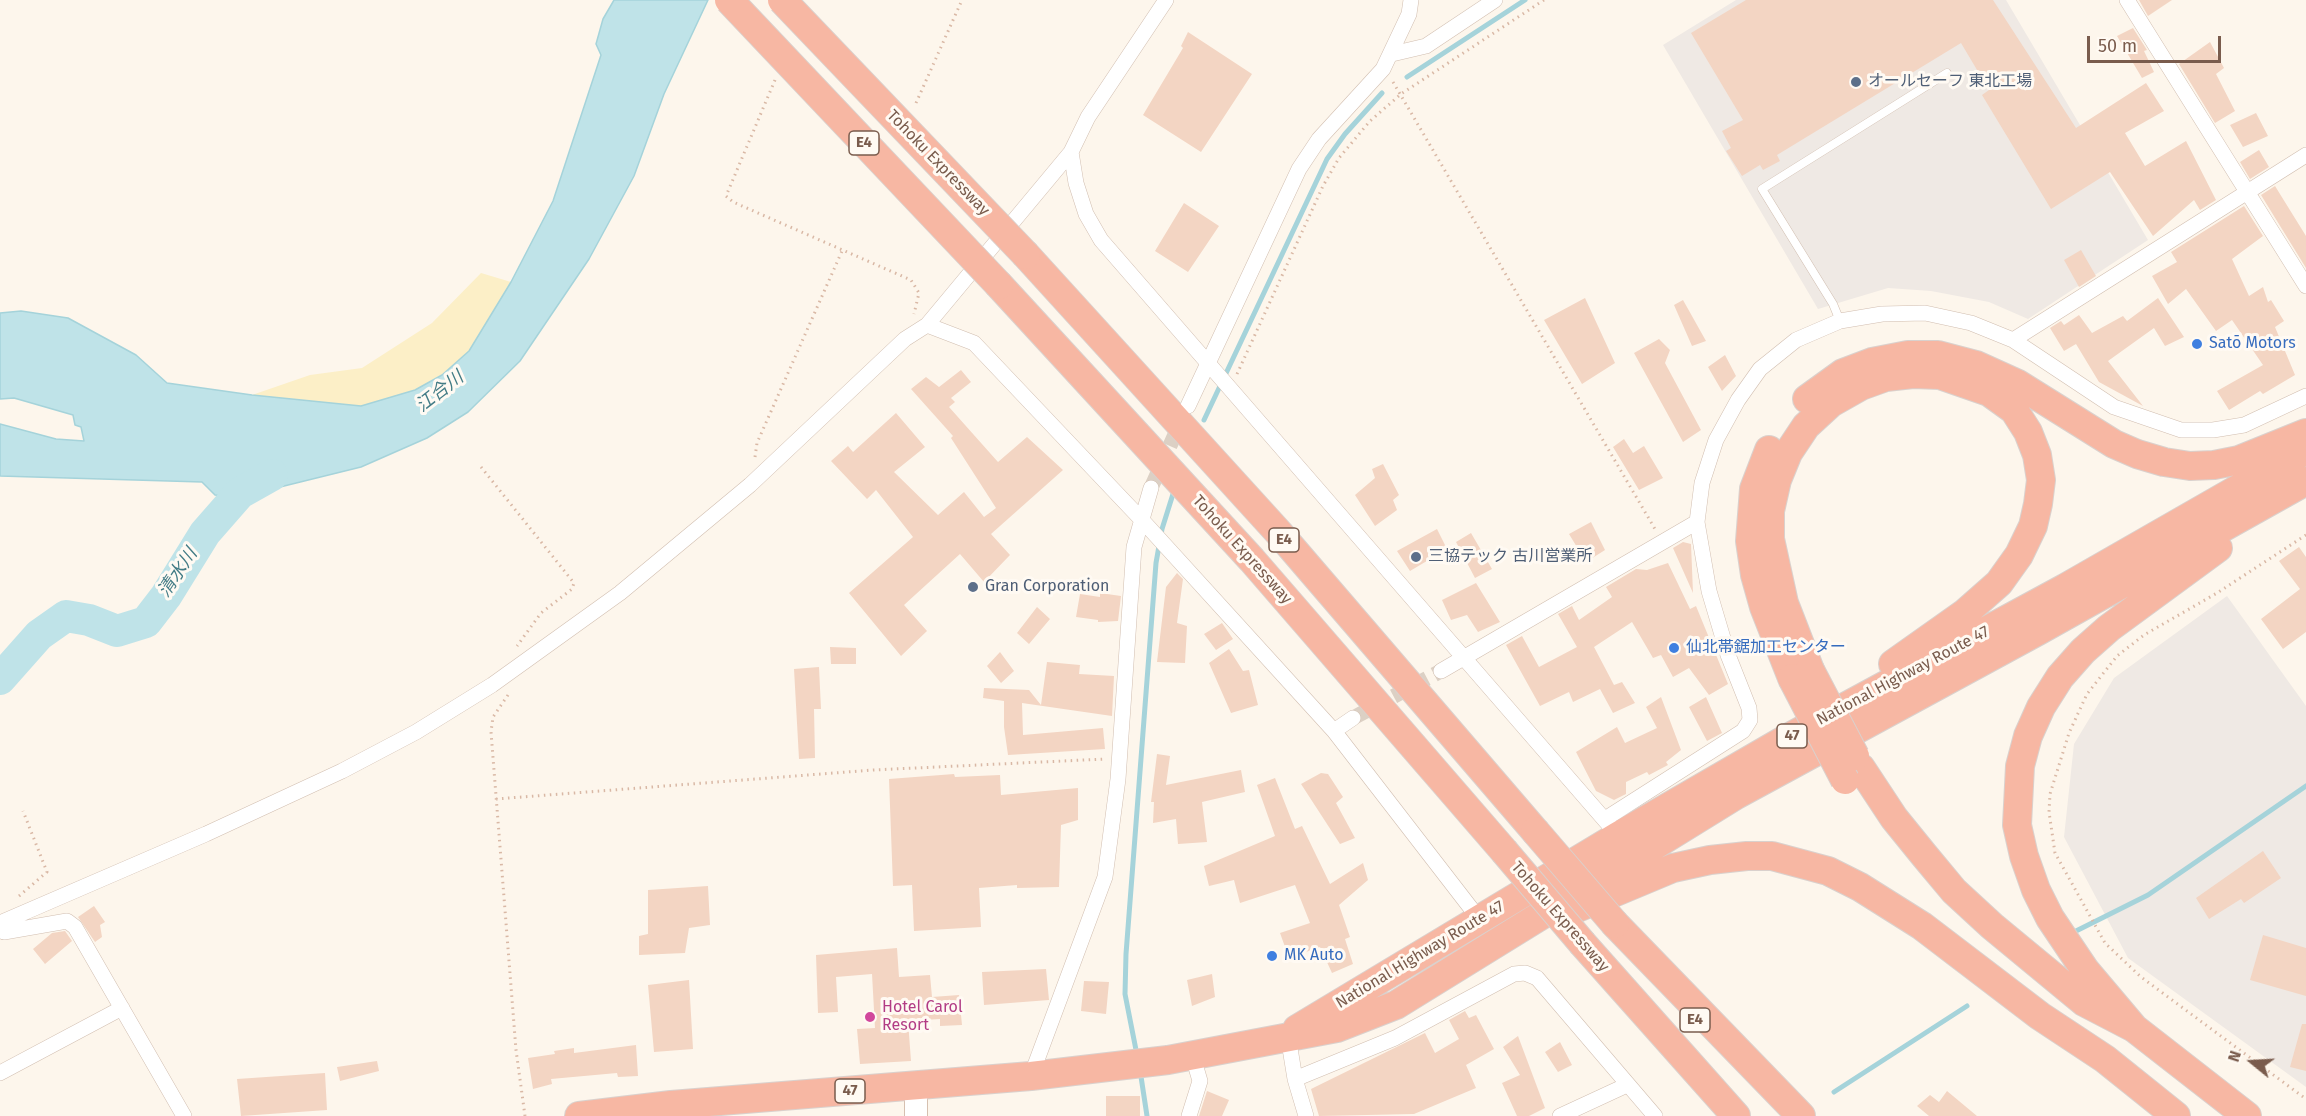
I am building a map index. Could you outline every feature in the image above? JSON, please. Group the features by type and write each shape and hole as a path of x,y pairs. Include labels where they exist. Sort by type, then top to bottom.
{"highway":[{"name":"Tohoku Expressway","path":"729,0 999,285 1252,560 1583,944 1736,1116"},
{"name":"Tohoku Expressway","path":"782,0 1026,255 1279,533 1615,924 1776,1116"},
{"path":"2105,1059 2005,960 1956,918 1900,856 1853,774 1801,674 1777,645 1755,575 1750,541 1754,489 1772,443 1795,410 1816,390 1843,373 1872,362 1908,356 1938,354 1976,365 2018,384 2098,435 2137,454 2190,466 2214,465 2239,460 2306,433"},
{"path":"1786,739 1965,613 1999,583 2019,555 2033,526 2041,480 2037,455 2028,432 2014,410 1989,392 1940,375 1912,374 1886,377 1861,386 1831,403 1806,426 1788,453 1777,480 1770,511 1770,539 1801,674"},
{"name":"National Highway Route 47","path":"1288,1036 1314,1017 1480,920 1611,828 1786,739 2066,588 2306,450"},
{"path":"2134,1028 2085,970 2049,918 2036,890 2024,856 2017,825 2020,766 2028,736 2041,706 2060,677 2083,651 2109,628 2306,482"},
{"name":"National Highway Route 47","path":"579,1116 671,1105 1031,1076 1181,1058 1336,1028 1396,1005 1736,795 2306,482"},
{"path":"1853,774 1962,898 2036,965 2084,1002 2134,1028 2247,1116"},
{"path":"1519,928 1607,897 1673,868 1747,856 1772,856 1799,862 1828,871 1860,887 1922,926 2040,1016 2105,1059 2176,1116"},
{"path":"1615,924 1801,1116"}],"street":[{"path":"0,923 206,834 342,771 416,732 492,686 620,593 750,485 923,327 1071,152 1088,117 1166,0"},
{"path":"1188,406 1221,380 1299,169 1319,140 1383,69 1409,14 1411,0"},
{"path":"1392,54 1426,46 1495,0"},
{"path":"2127,0 2306,286"},
{"path":"1071,152 1076,183 1086,214 1101,240 1221,380 1466,657 1611,828 1743,731 1750,720 1749,708 1728,655 1709,591 1697,522 1702,483 1716,440 1743,392 1760,369 1796,340 1840,321 1881,314 1924,313 1971,322 2013,340 2115,407 2181,430 2213,430 2244,425 2306,396"},
{"path":"2013,340 2306,155"},
{"path":"923,327 974,343 1141,519 1334,731 1480,920"},
{"path":"1031,1076 1105,877 1119,758 1134,547 1151,488"},
{"path":"1441,671 1697,522"},
{"path":"1334,731 1353,718"},
{"path":"0,930 4,932 67,921 75,927 184,1116"},
{"path":"1295,1080 1395,1038 1514,974 1525,973 1537,978 1655,1116"},
{"path":"0,1073 122,1008"},
{"path":"1288,1036 1295,1080 1306,1116"},
{"path":"1181,1058 1200,1081 1189,1116"},
{"path":"916,1085 916,1116"},
{"path":"1560,1116 1627,1085"}],"lane":[{"path":"1840,321 1833,304 1762,189 1947,73"}],"path":[{"path":"916,103 962,0"},
{"path":"1221,380 1339,158 1370,121 1401,94 1544,0"},
{"path":"1383,69 1401,94 1664,543"},
{"path":"776,77 726,196 733,202 911,280 918,293 914,322 923,327"},
{"path":"750,485 757,443 842,251"},
{"path":"481,467 574,583 572,589 532,622 515,650"},
{"path":"2306,535 2226,587 2144,635 2117,656 2087,694 2061,755 2050,794 2049,812 2055,852 2094,927 2111,950 2141,977 2306,1099"},
{"path":"509,694 493,717 491,732 516,1050 525,1116"},
{"path":"496,799 873,770 1119,758"},
{"path":"17,897 47,872 23,811"}],"shaded area":[{"path":"1736,0 2006,0 2148,240 2028,319 1989,302 1931,291 1888,288 1818,309 1663,45"},
{"path":"2227,596 2306,706 2306,1087 2128,958 2064,837 2074,744 2114,678"}],"sand":[{"path":"481,273 511,282 469,351 442,375 415,390 361,406 252,395 310,375 362,368 432,323"}],"water":[{"name":"江合川","path":"614,0 708,0 664,94 634,176 589,259 520,361 468,412 427,438 361,467 276,488 246,499 215,495 202,482 0,476 0,424 56,439 84,441 81,427 75,425 73,415 14,398 0,399 0,313 21,311 68,318 136,355 167,383 252,395 361,406 415,390 442,375 469,351 511,282 553,201 601,55 596,44 603,19"}],"building":[{"path":"1746,0 1993,0 2076,128 2146,83 2164,111 2125,133 2145,166 2186,141 2216,200 2200,210 2194,200 2153,236 2110,172 2051,209 1982,95 1989,90 1961,43 1777,155 1780,161 1763,170 1760,165 1742,176 1726,151 1731,148 1722,131 1743,120 1691,33"},
{"path":"2139,0 2172,0 2148,16"},
{"path":"2133,28 2147,50 2144,51 2154,72 2142,78 2117,36"},
{"path":"1188,32 1252,74 1201,152 1143,115 1183,48 1181,46"},
{"path":"2210,42 2224,68 2216,74 2235,111 2215,123 2179,64"},
{"path":"2256,113 2268,136 2243,147 2230,125"},
{"path":"2259,150 2269,167 2250,179 2240,162"},
{"path":"2275,186 2306,236 2306,268 2261,195"},
{"path":"1184,203 1219,226 1188,272 1155,251"},
{"path":"2244,206 2263,236 2232,259 2249,296 2263,287 2268,302 2271,300 2284,321 2275,327 2295,375 2263,394 2260,391 2229,410 2217,391 2263,365 2232,320 2216,331 2186,289 2168,304 2152,276 2177,262 2171,252"},
{"path":"2081,250 2096,276 2079,287 2064,260"},
{"path":"1585,298 1615,363 1582,384 1544,320"},
{"path":"2158,298 2184,337 2165,346 2154,328 2108,361 2143,406 2099,382 2076,344 2064,351 2050,328 2061,321 2064,325 2079,315 2092,333 2123,316 2127,321"},
{"path":"1683,300 1706,341 1692,346 1674,305"},
{"path":"1659,339 1670,350 1665,363 1701,430 1683,442 1634,353"},
{"path":"1725,355 1736,376 1722,391 1708,367"},
{"path":"961,370 971,382 951,398 955,402 949,407 998,462 1027,437 1063,470 991,534 1010,555 984,582 960,554 904,605 927,631 901,656 849,593 913,537 876,490 867,499 831,461 848,446 853,452 896,413 925,447 894,472 938,515 964,492 984,517 996,508 951,438 953,436 911,389 926,377 939,387"},
{"path":"1624,439 1633,453 1644,446 1663,478 1639,490 1613,447"},
{"path":"1383,464 1399,495 1393,500 1397,510 1375,526 1355,495 1375,478 1372,469"},
{"path":"1591,522 1605,550 1586,562 1569,534"},
{"path":"1437,529 1447,549 1410,571 1397,551"},
{"path":"1471,533 1492,569 1475,578 1456,542"},
{"path":"1683,542 1691,544 1693,593 1673,548"},
{"path":"2299,547 2306,557 2306,632 2283,649 2261,619 2300,589 2279,561"},
{"path":"1668,563 1690,609 1696,606 1728,684 1709,695 1689,668 1673,677 1661,655 1653,658 1632,622 1594,647 1614,685 1622,682 1635,703 1613,713 1600,689 1573,702 1569,692 1540,706 1506,645 1522,636 1539,667 1577,647 1558,614 1572,606 1579,620 1612,597 1606,587 1636,569 1647,570"},
{"path":"1177,573 1183,579 1177,623 1187,626 1185,663 1157,662 1166,587"},
{"path":"1476,583 1500,622 1478,632 1467,615 1451,620 1442,600"},
{"path":"1100,593 1121,596 1118,621 1098,622 1098,620 1076,617 1080,594 1100,597"},
{"path":"1037,607 1050,619 1029,644 1017,633"},
{"path":"1222,623 1233,639 1216,650 1204,634"},
{"path":"830,647 856,648 856,664 831,664"},
{"path":"1229,649 1243,671 1249,670 1258,705 1231,713 1209,663"},
{"path":"1000,652 1014,671 1001,683 987,666"},
{"path":"1047,662 1080,665 1079,674 1114,676 1112,716 1022,703 1023,735 1103,728 1105,749 1008,755 1004,727 1004,701 983,698 984,688 1029,690 1041,705"},
{"path":"819,667 821,709 814,709 815,758 799,759 794,669"},
{"path":"1661,697 1681,750 1666,762 1668,765 1649,775 1647,772 1626,782 1626,794 1614,800 1596,791 1576,752 1617,727 1625,743 1657,728 1646,707"},
{"path":"1706,697 1722,733 1707,741 1689,707"},
{"path":"1157,754 1170,756 1166,785 1241,770 1245,792 1202,802 1207,842 1178,844 1176,819 1153,823 1154,802 1151,802"},
{"path":"1321,773 1328,774 1343,797 1336,803 1355,838 1340,844 1301,784"},
{"path":"954,774 955,777 1000,775 1001,795 1078,788 1078,820 1061,825 1059,887 1017,888 1017,885 979,888 981,927 914,931 912,885 893,886 889,779"},
{"path":"1275,778 1295,829 1302,826 1330,884 1363,863 1368,880 1339,905 1350,937 1345,939 1353,964 1332,973 1320,947 1289,958 1280,933 1310,923 1295,885 1240,903 1234,880 1209,886 1204,866 1275,836 1257,785"},
{"path":"2263,851 2281,878 2244,903 2241,899 2209,919 2196,898"},
{"path":"708,886 710,925 689,928 685,953 639,955 639,936 648,934 648,890"},
{"path":"94,906 105,922 100,925 102,937 95,942 78,917"},
{"path":"65,931 72,941 45,964 33,949 52,933"},
{"path":"2263,935 2306,948 2306,996 2250,980"},
{"path":"897,948 899,977 930,975 932,997 959,995 962,1025 940,1026 940,1019 908,1021 911,1061 860,1064 857,1029 875,1028 872,974 836,977 838,1012 818,1013 816,955"},
{"path":"1046,969 1049,1000 984,1005 982,972"},
{"path":"1212,974 1215,997 1192,1006 1187,980"},
{"path":"689,980 693,1049 654,1052 648,985"},
{"path":"1084,981 1109,982 1106,1014 1081,1011"},
{"path":"1465,1011 1469,1018 1476,1015 1494,1049 1466,1065 1476,1088 1414,1114 1319,1116 1311,1089 1425,1033 1435,1053 1459,1039 1449,1020"},
{"path":"2302,1024 2306,1024 2306,1071 2290,1067"},
{"path":"1518,1036 1545,1108 1529,1116 1517,1116 1502,1083 1520,1075 1503,1047"},
{"path":"1560,1042 1572,1065 1558,1072 1545,1052"},
{"path":"636,1045 638,1076 618,1077 617,1073 551,1079 552,1084 533,1089 528,1058 555,1054 554,1051 574,1048 574,1053"},
{"path":"377,1061 379,1071 340,1081 337,1067"},
{"path":"325,1073 327,1110 241,1116 237,1079"},
{"path":"1207,1091 1229,1100 1222,1116 1199,1116"},
{"path":"1947,1091 1977,1116 1929,1116 1917,1106 1930,1095 1939,1102"},
{"path":"1106,1096 1140,1096 1140,1116 1106,1116"}],"waterway":[{"path":"1407,77 1525,0"},
{"path":"1204,420 1327,159 1345,134 1382,93"},
{"name":"清水川","path":"0,679 39,635 66,616 89,620 117,631 146,622 166,596 205,533 240,493 272,475"},
{"path":"1137,1055 1125,994 1126,954 1156,563 1162,529 1173,494"},
{"path":"2072,933 2148,895 2306,786"},
{"path":"1834,1092 1967,1006"},
{"path":"1140,1070 1147,1116"}],"tunnel":[{"path":"1151,488 1182,419"},
{"path":"1353,718 1441,671"}],"place":[{"name":"オールセーフ 東北工場","path":"1856,82"},
{"name":"Satō Motors","path":"2197,344"},
{"name":"三協テック 古川営業所","path":"1416,557"},
{"name":"Gran Corporation","path":"973,587"},
{"name":"仙北帯鋸加工センター","path":"1674,648"},
{"name":"MK Auto","path":"1272,956"},
{"name":"Hotel Carol Resort","path":"870,1017"}]}
